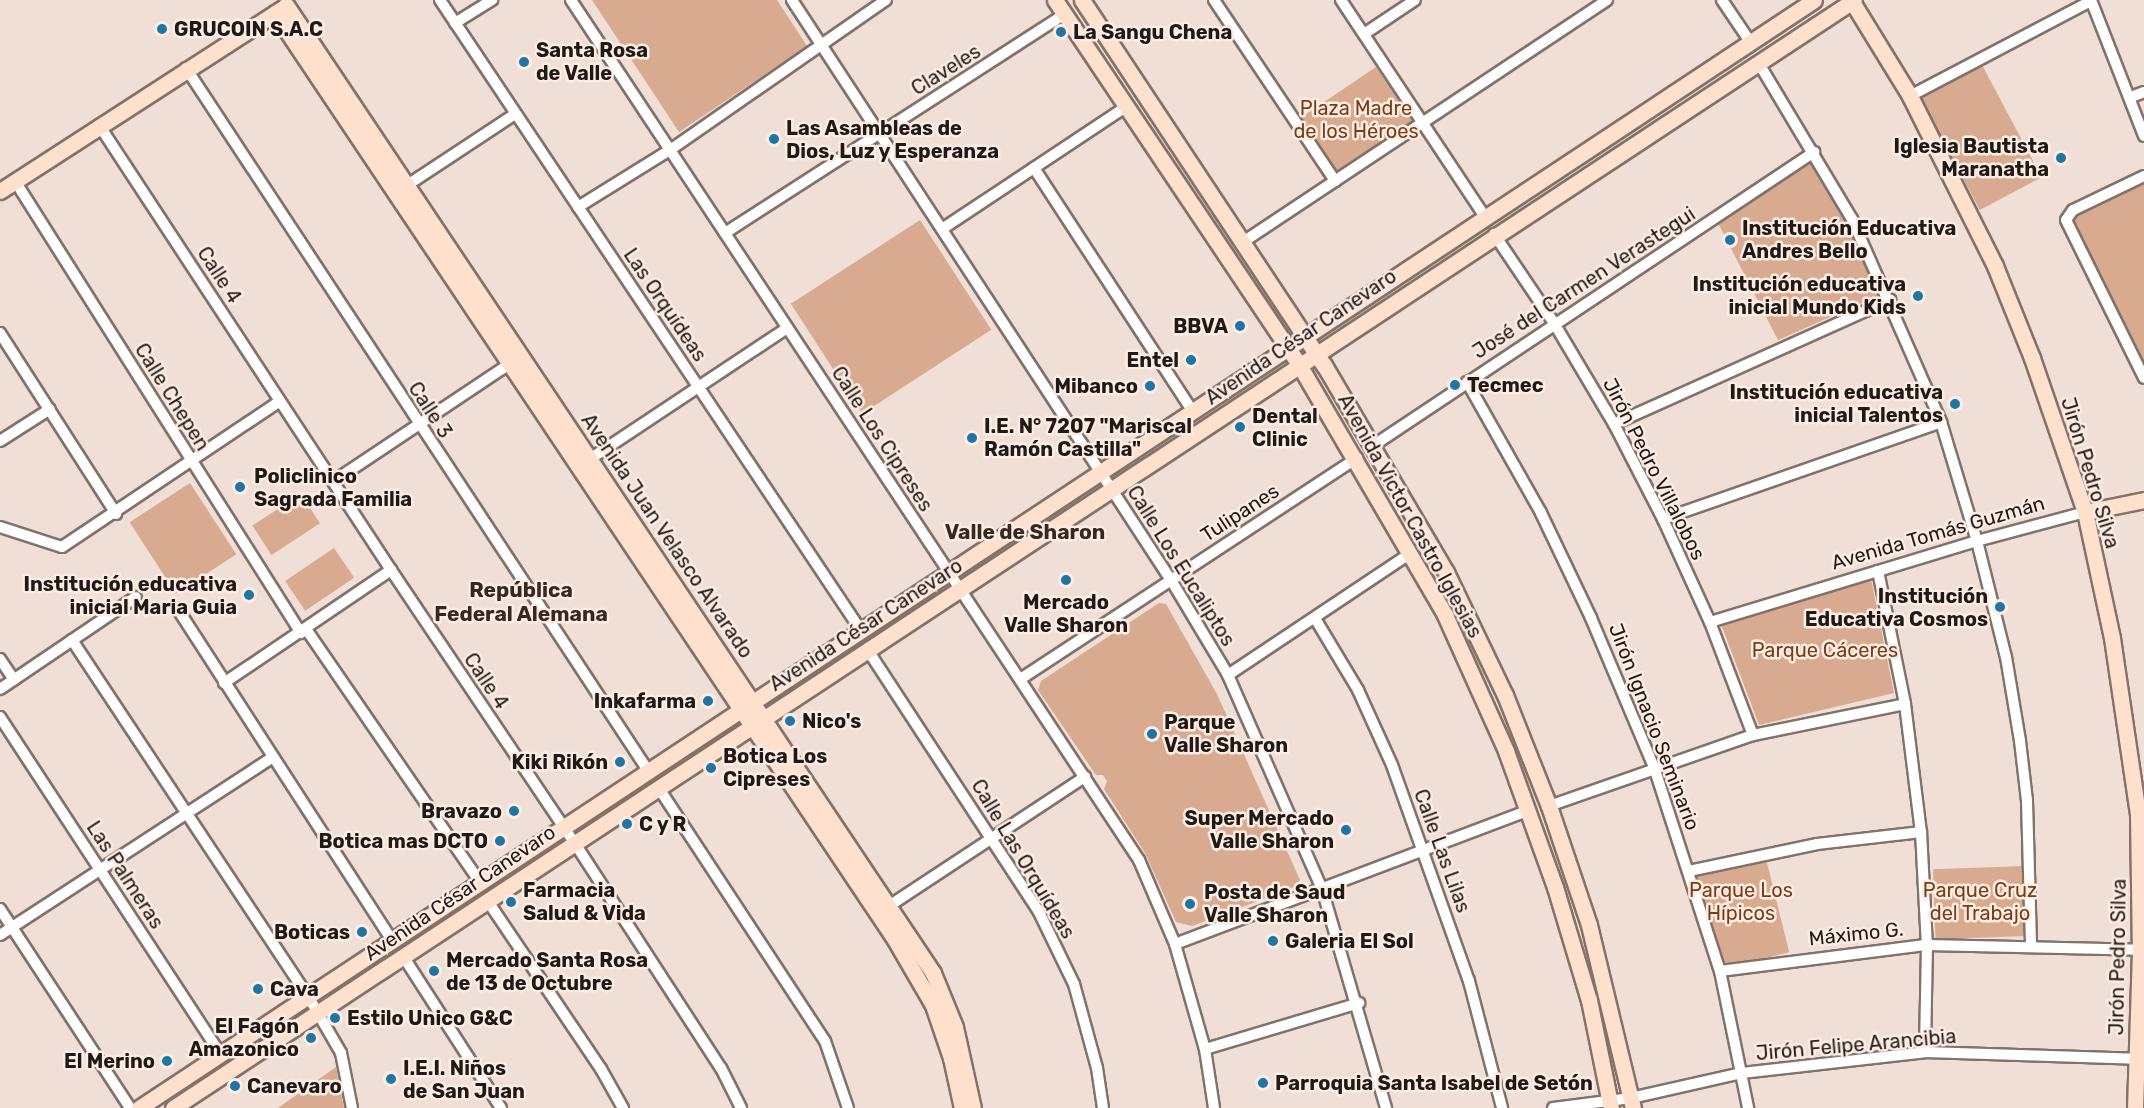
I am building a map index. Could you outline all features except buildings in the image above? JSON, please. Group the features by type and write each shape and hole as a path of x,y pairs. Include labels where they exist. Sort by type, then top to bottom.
{"street":[{"name":"Las Orquídeas","path":"440,0 860,629"},
{"path":"455,23 492,0"},
{"name":"Calle Los Cipreses","path":"571,0 959,588 1022,678 1139,860 1176,945 1205,1049 1214,1108"},
{"name":"Calle Los Eucaliptos","path":"792,0 1171,580 1228,675 1322,889 1359,1003 1386,1108"},
{"path":"578,207 670,150 886,0"},
{"name":"Avenida Victor Castro Iglesias","path":"1055,0 1298,363 1357,458 1445,615 1529,810 1589,1000 1610,1105"},
{"name":"Avenida Victor Castro Iglesias","path":"1082,0 1315,351 1374,445 1451,582 1505,695 1550,807 1589,925 1632,1103"},
{"path":"1214,0 1335,181"},
{"path":"1341,0 1484,215"},
{"path":"1364,34 1415,0"},
{"path":"1244,242 1607,0"},
{"path":"1722,0 1749,40"},
{"name":"Avenida César Canevaro","path":"139,1108 1304,334 1749,40 1814,0"},
{"name":"Avenida César Canevaro","path":"173,1108 1111,489 1315,351 1852,0"},
{"name":"Jirón Pedro Silva","path":"1852,0 1910,96 1995,266 2032,358 2085,513 2129,737 2140,846 2141,1058 2135,1108"},
{"path":"1910,96 2091,0 2131,97 2144,136"},
{"path":"0,190 285,6"},
{"name":"Avenida Juan Velasco Alvarado","path":"285,6 406,186 516,360 590,459 746,706"},
{"name":"Avenida Juan Velasco Alvarado","path":"285,6 746,706 889,906 944,995 966,1066 973,1108"},
{"name":"Claveles","path":"725,233 1065,14"},
{"path":"1758,62 1814,152 1852,219 1890,300 1941,422 1977,541 2006,657 2020,741 2031,945"},
{"name":"Calle 3","path":"186,68 418,425 647,770"},
{"path":"2131,97 2144,92"},
{"path":"942,229 1126,106"},
{"path":"406,186 515,114"},
{"name":"Calle 4","path":"99,124 561,827 574,842 721,1068 741,1108"},
{"name":"José del Carmen Verastegui","path":"1374,445 1814,152"},
{"path":"1034,168 1192,410"},
{"path":"2144,176 2073,210 2067,217 2067,227 2144,378"},
{"name":"Calle Chepen","path":"15,181 192,462 304,631 480,882"},
{"name":"Jirón Pedro Villalobos","path":"1494,234 1554,323 1614,424 1663,519 1710,622 1754,735"},
{"path":"1614,424 1890,300"},
{"path":"590,459 787,328"},
{"path":"0,333 116,514"},
{"path":"334,482 516,360"},
{"name":"Jirón Ignacio Seminario","path":"1467,382 1541,513 1592,618 1654,767 1720,970 1748,1108"},
{"path":"0,527 62,547 116,514 280,401"},
{"path":"0,441 50,409"},
{"path":"1663,519 1941,422"},
{"name":"Tulipanes","path":"1022,678 1357,458"},
{"name":"Avenida Tomás Guzmán","path":"1710,622 1977,541 2144,500"},
{"path":"1228,675 1316,620 1411,554"},
{"path":"224,683 391,570"},
{"path":"1878,571 1905,704 1921,832 1927,945 1925,1052"},
{"path":"0,689 136,597"},
{"path":"177,608 392,940"},
{"name":"Calle Las Lilas","path":"1316,620 1358,690 1392,765 1469,981 1502,1108"},
{"path":"72,640 308,996 341,1053 352,1108"},
{"name":"Calle Las Orquídeas","path":"867,649 993,838 1039,912 1074,984 1097,1068 1103,1108"},
{"path":"0,659 14,680"},
{"path":"1550,807 1654,767 1754,735 1905,704"},
{"name":"Las Palmeras","path":"0,717 220,1053"},
{"name":"Avenida Juan Velasco Alvarado","path":"757,722 894,938 933,1005 951,1058 962,1108"},
{"path":"0,935 272,758"},
{"path":"889,906 1086,777"},
{"path":"658,787 825,1041 848,1108"},
{"path":"1176,945 1529,810"},
{"path":"1689,872 1817,844 1921,832"},
{"path":"487,900 602,1069 622,1108"},
{"path":"0,909 130,1108"},
{"name":"Máximo G.","path":"1720,970 1927,945 2031,945 2140,950"},
{"path":"403,956 501,1108"},
{"path":"1205,1049 1359,1003"},
{"name":"Jirón Felipe Arancibia","path":"1553,1108 1632,1103 1742,1073 1925,1052 2141,1058"}],"green space":[{"path":"592,0 777,0 807,46 679,132"},
{"path":"1982,65 2042,177 1980,210 1920,98"},
{"name":"Plaza Madre de los Héroes","path":"1376,67 1413,122 1337,173 1301,118"},
{"path":"1813,161 1851,226 1880,295 1778,340 1717,221"},
{"path":"2144,181 2144,367 2072,219"},
{"path":"920,220 991,330 862,414 791,304"},
{"path":"190,483 236,554 176,594 130,522"},
{"path":"301,494 320,523 271,555 252,526"},
{"path":"334,548 354,578 305,611 285,581"},
{"name":"Parque Cáceres","path":"1871,579 1894,693 1759,725 1721,624"},
{"name":"Parque Valle Sharon","path":"1159,603 1166,604 1217,694 1300,880 1295,887 1192,926 1176,922 1145,853 1104,789 1107,781 1103,775 1096,775 1038,690 1041,681"},
{"name":"Parque Los Hípicos","path":"1766,859 1789,952 1720,969 1697,876"},
{"name":"Parque Cruz del Trabajo","path":"2024,866 2026,936 1935,939 1933,869"},
{"path":"336,1067 344,1108 278,1108"}],"place":[{"name":"GRUCOIN S.A.C","path":"162,29"},
{"name":"La Sangu Chena","path":"1061,32"},
{"name":"Santa Rosa de Valle","path":"524,62"},
{"name":"Las Asambleas de Dios, Luz y Esperanza","path":"774,139"},
{"name":"Iglesia Bautista Maranatha","path":"2061,158"},
{"name":"Institución Educativa Andres Bello","path":"1730,240"},
{"name":"Institución educativa inicial Mundo Kids","path":"1918,296"},
{"name":"BBVA","path":"1240,326"},
{"name":"Entel","path":"1191,360"},
{"name":"Tecmec","path":"1455,385"},
{"name":"Mibanco","path":"1150,386"},
{"name":"Institución educativa inicial Talentos","path":"1955,404"},
{"name":"Dental Clinic","path":"1240,427"},
{"name":"I.E. N° 7207 \"Mariscal Ramón Castilla\"","path":"972,438"},
{"name":"Policlinico Sagrada Familia","path":"240,487"},
{"name":"Mercado Valle Sharon","path":"1066,580"},
{"name":"Institución educativa inicial Maria Guia","path":"249,595"},
{"name":"Institución Educativa Cosmos","path":"2000,607"},
{"name":"Inkafarma","path":"708,701"},
{"name":"Nico's","path":"790,721"},
{"name":"Parque Valle Sharon","path":"1152,734"},
{"name":"Kiki Rikón","path":"620,762"},
{"name":"Botica Los Cipreses","path":"711,768"},
{"name":"Bravazo","path":"514,811"},
{"name":"C y R","path":"627,824"},
{"name":"Super Mercado Valle Sharon","path":"1346,830"},
{"name":"Botica mas DCTO","path":"500,841"},
{"name":"Farmacia Salud & Vida","path":"511,902"},
{"name":"Posta de Saud Valle Sharon","path":"1190,904"},
{"name":"Boticas","path":"362,932"},
{"name":"Galeria El Sol","path":"1273,941"},
{"name":"Mercado Santa Rosa de 13 de Octubre","path":"434,971"},
{"name":"Cava","path":"258,989"},
{"name":"Estilo Unico G&C","path":"335,1018"},
{"name":"El Fagón Amazonico","path":"311,1038"},
{"name":"El Merino","path":"167,1061"},
{"name":"I.E.I. Niños de San Juan","path":"391,1079"},
{"name":"Parroquia Santa Isabel de Setón","path":"1263,1083"},
{"name":"Canevaro","path":"235,1086"}],"district":[{"name":"Valle de Sharon","path":"1025,532"},
{"name":"República Federal Alemana","path":"521,602"}]}
